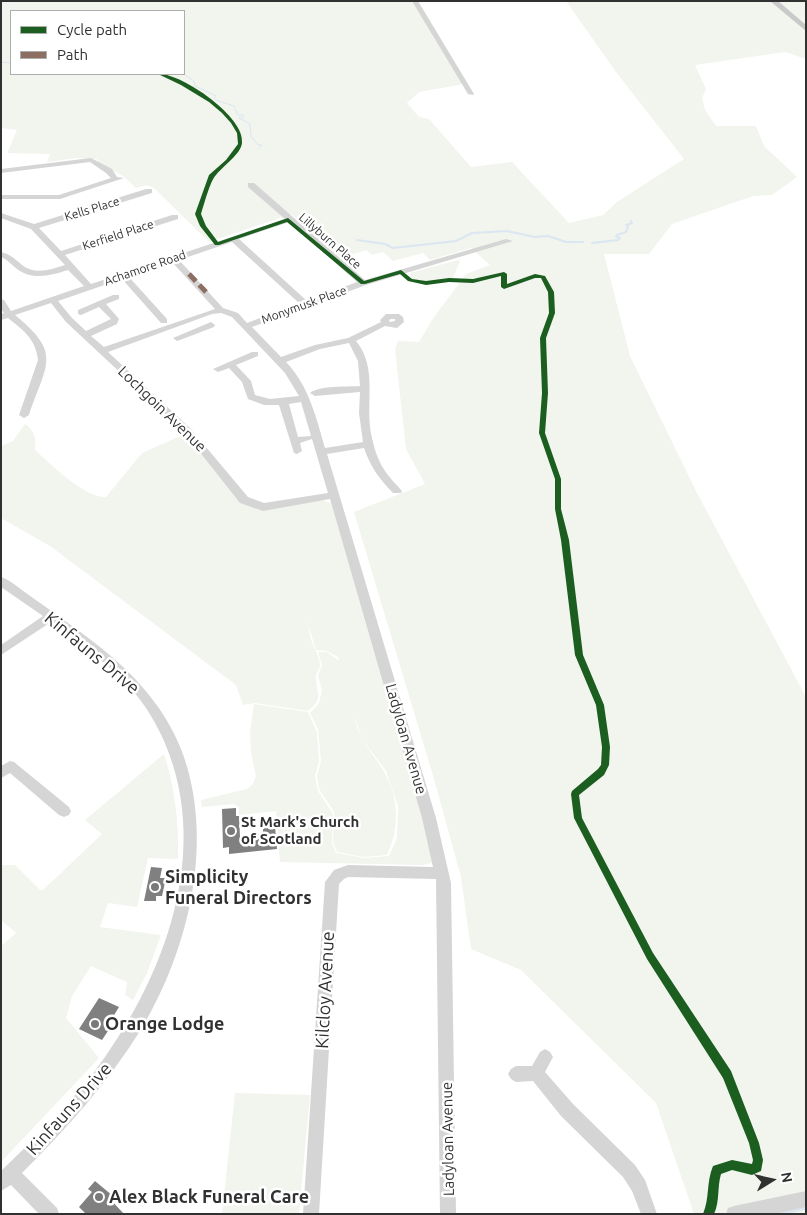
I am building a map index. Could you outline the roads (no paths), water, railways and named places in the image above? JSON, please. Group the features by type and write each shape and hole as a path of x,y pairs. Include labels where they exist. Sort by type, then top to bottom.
{"main road":[{"path":"773,1 806,29"}],"street":[{"path":"414,1 471,94"},
{"path":"1,171 91,160 118,178 60,197 1,197"},
{"name":"Lillyburn Place","path":"251,185 288,220 363,283"},
{"name":"Kells Place","path":"34,227 150,191"},
{"path":"1,216 34,227 90,286"},
{"name":"Kerfield Place","path":"60,254 175,216"},
{"name":"Achamore Road","path":"5,315 288,220"},
{"path":"234,238 305,304"},
{"name":"Monymusk Place","path":"246,326 363,283 508,241"},
{"path":"1,254 10,257 26,272 37,274 71,266"},
{"path":"102,351 221,310 173,258"},
{"path":"123,275 164,321"},
{"path":"81,312 102,305 116,297"},
{"name":"Lochgoin Avenue","path":"52,299 85,335 186,430 238,494 250,504 270,506 334,495"},
{"path":"1,302 5,315 32,333 41,345 43,353 43,360 24,415"},
{"path":"85,335 115,321 102,305"},
{"name":"Ladyloan Avenue","path":"221,310 232,312 310,395 321,452 444,874 448,1214"},
{"path":"188,320 197,330"},
{"path":"280,361 318,347 351,340 385,323"},
{"path":"177,338 211,325"},
{"path":"351,340 360,351 364,363 364,416 368,444 378,468 397,491"},
{"path":"218,369 256,354"},
{"path":"230,364 246,381 251,397 262,402 283,401 310,395 332,385 365,389"},
{"path":"283,401 296,446 308,438"},
{"path":"321,452 368,444"},
{"name":"Kinfauns Drive","path":"1,581 115,667 144,696 166,730 180,765 188,801 190,864 184,904 177,931 161,974 134,1026 112,1061 82,1099 6,1178"},
{"path":"1,651 50,617"},
{"path":"1,773 10,766 64,811"},
{"name":"Kilcloy Avenue","path":"311,1214 332,882 339,874 348,871 444,874"},
{"path":"536,1073 545,1057"},
{"path":"516,1074 536,1073"},
{"path":"536,1073 567,1110 629,1171 640,1186 649,1214"},
{"path":"6,1178 50,1214"},
{"path":"734,1214 806,1199"}],"waterway":[{"path":"1,62 10,63"},
{"path":"185,75 194,81 195,86 216,96 214,98 216,100 234,106 238,115 243,115 243,118 239,118 250,124 251,136 258,145 262,145 258,149"},
{"path":"592,243 618,240 620,238 616,237 617,235 626,232 628,226 626,225 632,223 631,221"},
{"path":"357,240 385,244 393,248 456,241 472,233 507,231 535,237 548,236 566,242 583,242"},
{"path":"780,1214 806,1208"}],"place":[{"name":"St Mark's Church of Scotland","path":"231,831"},
{"name":"Simplicity Funeral Directors","path":"155,887"},
{"name":"Orange Lodge","path":"95,1024"},
{"name":"Alex Black Funeral Care","path":"99,1197"}]}
